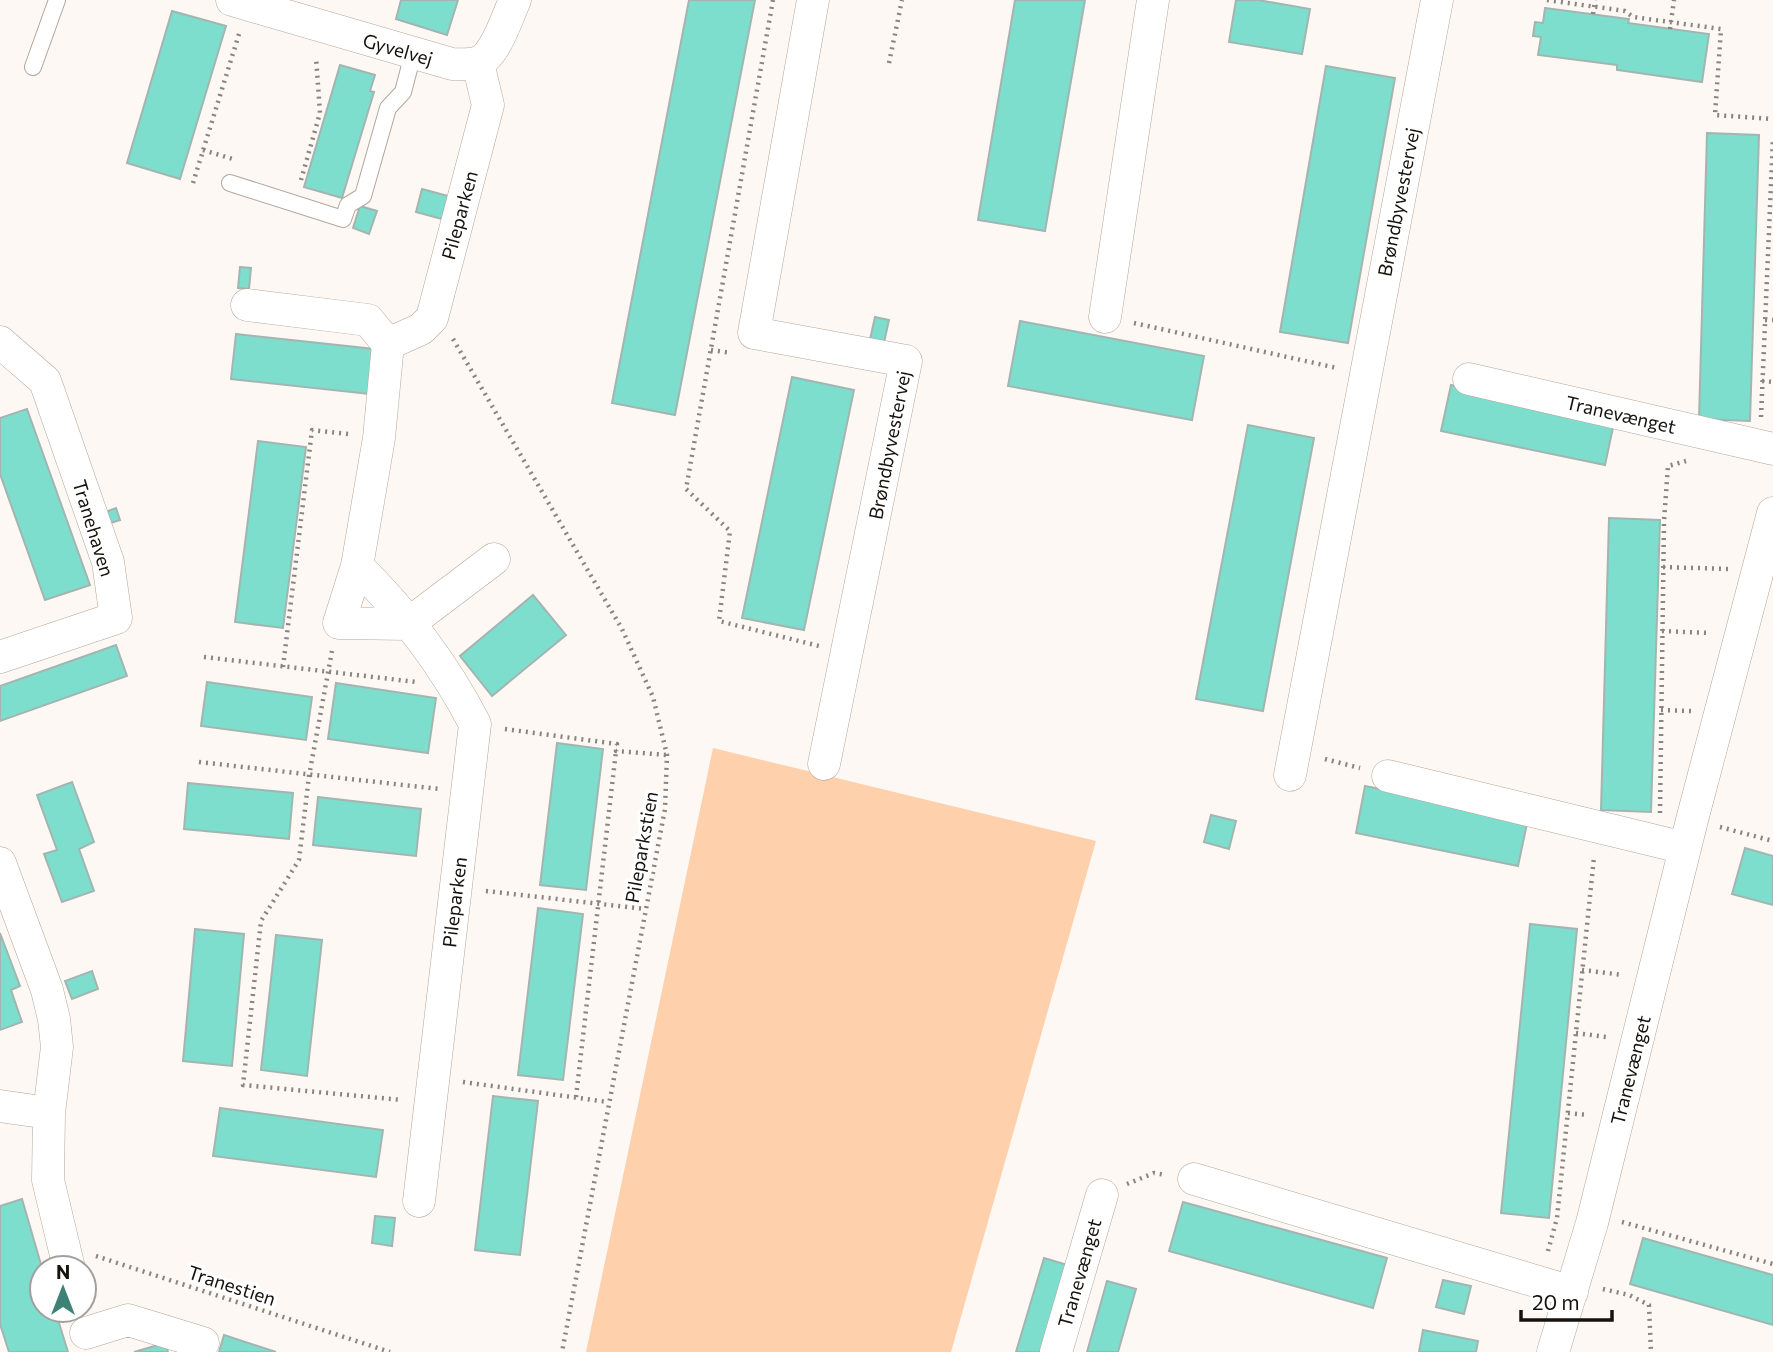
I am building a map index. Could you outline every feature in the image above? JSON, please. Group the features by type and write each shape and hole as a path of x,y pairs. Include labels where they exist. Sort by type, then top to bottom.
{"street":[{"path":"478,63 493,49 515,0"},
{"name":"Brøndbyvestervej","path":"813,0 754,333 906,361 824,764"},
{"path":"1105,317 1153,0"},
{"name":"Brøndbyvestervej","path":"1292,763 1437,0"},
{"name":"Gyvelvej","path":"240,3 412,54 452,64 478,63"},
{"name":"Pileparken","path":"432,318 488,105 478,63"},
{"path":"247,305 368,320 388,344 379,438 357,566 339,623 408,624 494,559"},
{"path":"388,344 421,329 432,318"},
{"name":"Tranehaven","path":"0,342 45,382 108,562 116,618 0,657"},
{"name":"Tranevænget","path":"1469,379 1766,447"},
{"name":"Tranevænget","path":"1553,1352 1594,1214 1653,978 1678,837 1741,634 1773,513"},
{"path":"357,566 386,594 456,686 475,724"},
{"name":"Pileparken","path":"419,1201 475,724"},
{"path":"1388,776 1597,826 1678,837"},
{"path":"0,863 47,990 54,1019 57,1047 49,1113 49,1189 65,1254"},
{"path":"0,1106 49,1113"},
{"path":"1194,1179 1540,1282 1573,1287"},
{"name":"Tranevænget","path":"1056,1352 1102,1195"},
{"path":"86,1332 128,1320 203,1343"}],"lane":[{"path":"33,67 57,0"},
{"path":"230,183 343,219 348,205 363,196 388,108 403,92 412,54"}],"path":[{"path":"774,0 686,489 730,531 719,621 847,653"},
{"path":"889,63 902,0"},
{"path":"1547,0 1625,11 1633,17 1721,29 1715,115 1773,119"},
{"path":"1593,14 1595,0"},
{"path":"1670,29 1674,0"},
{"path":"193,183 204,150 240,3"},
{"path":"290,177 303,181 320,113 316,54 321,27"},
{"path":"1766,447 1762,382 1771,239 1773,138"},
{"path":"204,150 238,161"},
{"path":"1105,317 1348,370 1366,371"},
{"name":"Pileparkstien","path":"432,318 453,339 622,629 653,696 667,755 665,809 562,1352"},
{"path":"1765,320 1773,320"},
{"path":"1762,382 1773,382"},
{"path":"282,667 312,430 379,438"},
{"path":"1711,435 1705,456 1668,466 1662,631 1678,837 1773,841"},
{"path":"1663,567 1758,569"},
{"path":"339,623 309,776 299,860 261,921 243,1085 432,1090 576,1097 608,1102"},
{"path":"1662,631 1741,634"},
{"path":"204,657 456,686"},
{"path":"475,724 617,744 576,1097"},
{"path":"617,751 667,755"},
{"path":"200,762 467,792"},
{"path":"1292,763 1388,776"},
{"path":"1540,1282 1557,1218 1597,826"},
{"path":"456,887 645,909"},
{"path":"1582,970 1653,978"},
{"path":"1102,1195 1154,1173 1194,1179"},
{"path":"1594,1214 1773,1264"},
{"name":"Tranestien","path":"72,1254 77,1249 92,1254"},
{"name":"Tranestien","path":"98,1256 390,1352"},
{"path":"1573,1287 1629,1295 1649,1304 1651,1352"}],"shaded area":[{"path":"713,748 1096,841 951,1352 586,1352"}],"building":[{"path":"401,0 458,0 447,35 396,19"},
{"path":"689,0 755,0 675,415 612,403"},
{"path":"1015,0 1085,0 1045,231 978,220"},
{"path":"1236,0 1258,0 1310,9 1302,54 1229,42"},
{"path":"1545,8 1629,19 1628,23 1709,34 1702,82 1617,70 1617,65 1538,55 1541,37 1533,36 1535,22 1543,23"},
{"path":"172,11 226,26 180,179 127,163"},
{"path":"340,65 375,75 370,91 374,92 342,198 304,187"},
{"path":"1326,66 1395,78 1348,343 1280,332"},
{"path":"1707,133 1759,135 1750,421 1699,419"},
{"path":"422,189 448,196 442,219 416,212"},
{"path":"360,206 377,211 369,234 353,228"},
{"path":"240,267 251,268 249,289 238,288"},
{"path":"875,317 889,320 883,347 869,344"},
{"path":"1020,321 1204,356 1192,420 1008,386"},
{"path":"236,334 374,349 369,394 231,379"},
{"path":"792,377 854,390 804,630 742,618"},
{"path":"1451,385 1615,418 1605,465 1441,431"},
{"path":"27,409 90,585 45,600 0,474 0,418"},
{"path":"1248,425 1314,438 1263,711 1196,699"},
{"path":"258,441 306,447 283,628 235,622"},
{"path":"116,508 120,520 104,525 100,514"},
{"path":"1609,518 1660,520 1651,812 1601,810"},
{"path":"533,595 566,635 492,696 460,656"},
{"path":"116,645 127,676 0,721 0,686"},
{"path":"207,682 312,697 306,740 201,726"},
{"path":"336,683 436,698 428,753 328,739"},
{"path":"557,743 603,749 586,890 540,885"},
{"path":"72,782 94,842 79,849 94,891 62,902 44,854 57,850 37,795"},
{"path":"188,783 293,793 289,839 184,829"},
{"path":"1365,786 1528,819 1518,866 1356,833"},
{"path":"318,797 421,809 416,856 313,845"},
{"path":"1211,815 1236,821 1229,849 1204,842"},
{"path":"1745,848 1773,856 1773,905 1732,894"},
{"path":"538,908 583,914 563,1080 518,1075"},
{"path":"1530,924 1577,929 1549,1218 1501,1213"},
{"path":"195,929 244,934 232,1066 183,1061"},
{"path":"0,933 20,986 11,990 22,1022 0,1030"},
{"path":"276,935 322,940 307,1076 261,1070"},
{"path":"92,971 98,989 72,999 65,981"},
{"path":"493,1096 538,1101 520,1255 475,1250"},
{"path":"220,1108 383,1130 376,1177 213,1156"},
{"path":"22,1199 38,1254 28,1254 28,1324 59,1324 68,1352 9,1352 0,1324 0,1206"},
{"path":"1183,1202 1387,1258 1373,1308 1169,1251"},
{"path":"375,1216 395,1218 392,1246 372,1243"},
{"path":"1643,1238 1773,1275 1773,1325 1630,1284"},
{"path":"1044,1258 1074,1267 1048,1352 1016,1352"},
{"path":"1443,1280 1471,1286 1464,1314 1436,1307"},
{"path":"1107,1281 1136,1289 1118,1352 1087,1352"},
{"path":"1423,1330 1478,1341 1476,1352 1419,1352"},
{"path":"224,1335 276,1352 219,1352"},
{"path":"165,1343 168,1352 134,1352"}]}
